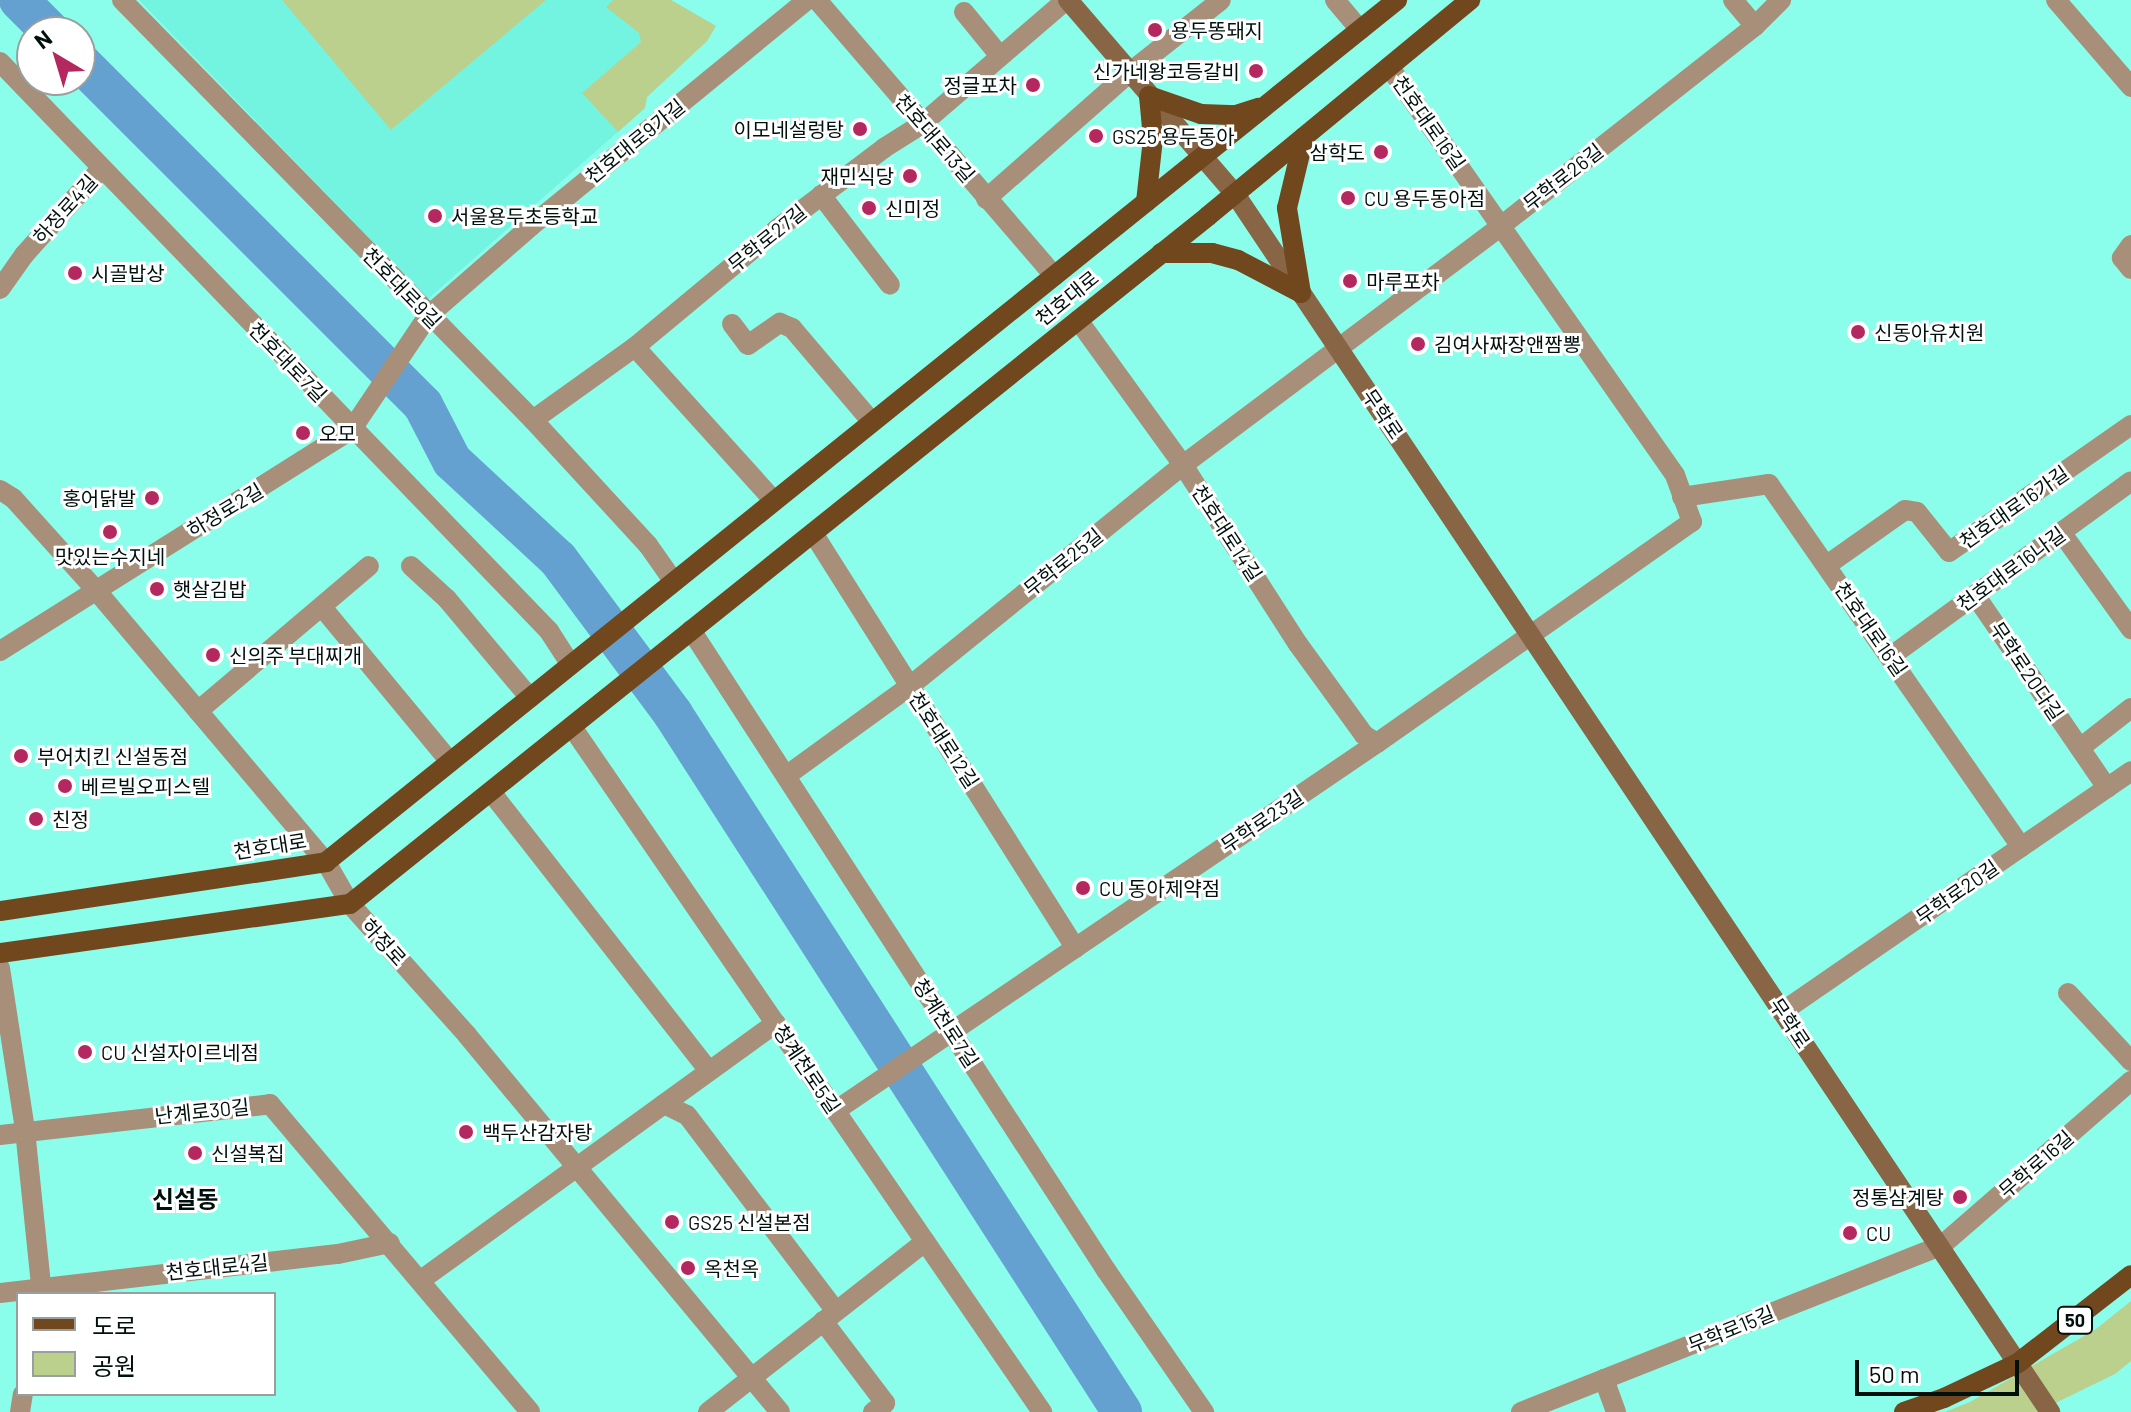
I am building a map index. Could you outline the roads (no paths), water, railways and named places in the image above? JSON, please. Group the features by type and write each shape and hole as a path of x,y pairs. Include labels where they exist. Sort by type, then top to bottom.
{"main road":[{"name":"무학로","path":"1067,0 1235,194 2050,1412"},
{"name":"천호대로","path":"0,911 326,862 1397,0"},
{"name":"천호대로","path":"572,727 1235,194 1470,0"},
{"path":"1146,202 1153,139 1149,96 1201,114 1236,115 1265,106"},
{"path":"1301,293 1287,208 1304,137"},
{"name":"무학로","path":"1235,194 1288,274"},
{"path":"1161,253 1212,253 1238,260 1301,293"},
{"path":"0,953 350,904 572,727"},
{"name":"50","path":"1904,1412 1944,1398 2018,1363 2131,1275"}],"street":[{"name":"천호대로9길","path":"122,0 424,322 533,420 648,545 674,582"},
{"name":"천호대로9가길","path":"355,423 424,322 531,226 807,0"},
{"name":"천호대로13길","path":"817,0 1054,276"},
{"name":"무학로27길","path":"533,420 635,347 821,195 922,124 1067,0"},
{"path":"986,199 1129,73 1221,0"},
{"path":"1335,0 1360,30"},
{"path":"1733,0 1755,26"},
{"name":"무학로26길","path":"1338,346 1501,226 1755,26 1781,0"},
{"path":"2056,0 2131,87"},
{"path":"964,12 1000,56"},
{"name":"천호대로7길","path":"0,62 101,169 355,423 549,631 573,663"},
{"name":"천호대로16길","path":"1389,67 1675,475 1692,522 1529,634"},
{"name":"하정로4길","path":"0,289 24,255 101,169"},
{"path":"821,195 890,285"},
{"path":"2131,245 2122,258 2131,269"},
{"name":"천호대로14길","path":"1078,320 1183,465 1298,644 1364,735 1377,743"},
{"path":"732,324 748,345 780,323 792,328 872,422"},
{"name":"무학로25길","path":"786,776 910,686 1183,465 1338,346"},
{"path":"635,347 774,501"},
{"name":"하정로2길","path":"0,651 355,423"},
{"name":"천호대로16가길","path":"1827,565 1905,510 1917,512 1949,552 2131,425"},
{"name":"천호대로16나길","path":"1890,657 2131,481"},
{"name":"천호대로16길","path":"1682,497 1769,484 2021,847"},
{"name":"하정로","path":"0,490 13,498 95,589 326,862 350,904 577,1167 780,1412"},
{"path":"2061,532 2131,629"},
{"name":"천호대로12길","path":"813,533 1075,948"},
{"path":"198,711 369,566"},
{"path":"411,566 447,599 530,698"},
{"name":"무학로20다길","path":"1975,595 2107,788"},
{"path":"322,607 450,762"},
{"name":"청계천로7길","path":"691,630 1106,1270 1204,1412"},
{"name":"무학로23길","path":"835,1111 1377,743 1529,634"},
{"path":"2080,748 2131,708"},
{"name":"청계천로5길","path":"572,727 1042,1412"},
{"name":"무학로20길","path":"1782,1012 2131,771"},
{"path":"491,792 709,1071"},
{"path":"0,968 25,1130 43,1290"},
{"path":"2068,993 2131,1061"},
{"path":"421,1280 776,1023"},
{"name":"무학로16길","path":"1941,1246 2131,1081"},
{"name":"난계로30길","path":"0,1135 270,1104 530,1412"},
{"path":"664,1104 687,1115 830,1316 879,1408"},
{"path":"708,1412 925,1242"},
{"name":"천호대로4길","path":"0,1293 338,1254 390,1243"},
{"name":"무학로15길","path":"1521,1412 1941,1246"},
{"path":"1604,1379 1616,1412"}],"waterway":[{"path":"19,0 35,16"},
{"path":"96,78 423,405 452,461 558,559 673,714 1122,1412"}],"place":[{"name":"용두똥돼지","path":"1155,30"},
{"name":"신가네왕코등갈비","path":"1256,71"},
{"name":"정글포차","path":"1033,85"},
{"name":"이모네설렁탕","path":"860,129"},
{"name":"GS25 용두동아","path":"1096,136"},
{"name":"삼학도","path":"1381,152"},
{"name":"재민식당","path":"910,176"},
{"name":"CU 용두동아점","path":"1348,198"},
{"name":"신미정","path":"869,208"},
{"name":"서울용두초등학교","path":"435,216"},
{"name":"시골밥상","path":"75,273"},
{"name":"마루포차","path":"1350,281"},
{"name":"신동아유치원","path":"1858,332"},
{"name":"김여사짜장앤짬뽕","path":"1418,344"},
{"name":"오모","path":"303,433"},
{"name":"홍어닭발","path":"152,498"},
{"name":"맛있는수지네","path":"110,532"},
{"name":"햇살김밥","path":"157,589"},
{"name":"신의주 부대찌개","path":"213,655"},
{"name":"부어치킨 신설동점","path":"21,756"},
{"name":"베르빌오피스텔","path":"65,786"},
{"name":"친정","path":"36,819"},
{"name":"CU 동아제약점","path":"1083,888"},
{"name":"CU 신설자이르네점","path":"85,1052"},
{"name":"백두산감자탕","path":"466,1132"},
{"name":"신설복집","path":"195,1153"},
{"name":"정통삼계탕","path":"1960,1197"},
{"name":"GS25 신설본점","path":"672,1222"},
{"name":"CU","path":"1850,1233"},
{"name":"옥천옥","path":"688,1268"}],"district":[{"name":"신설동","path":"185,1199"}]}
